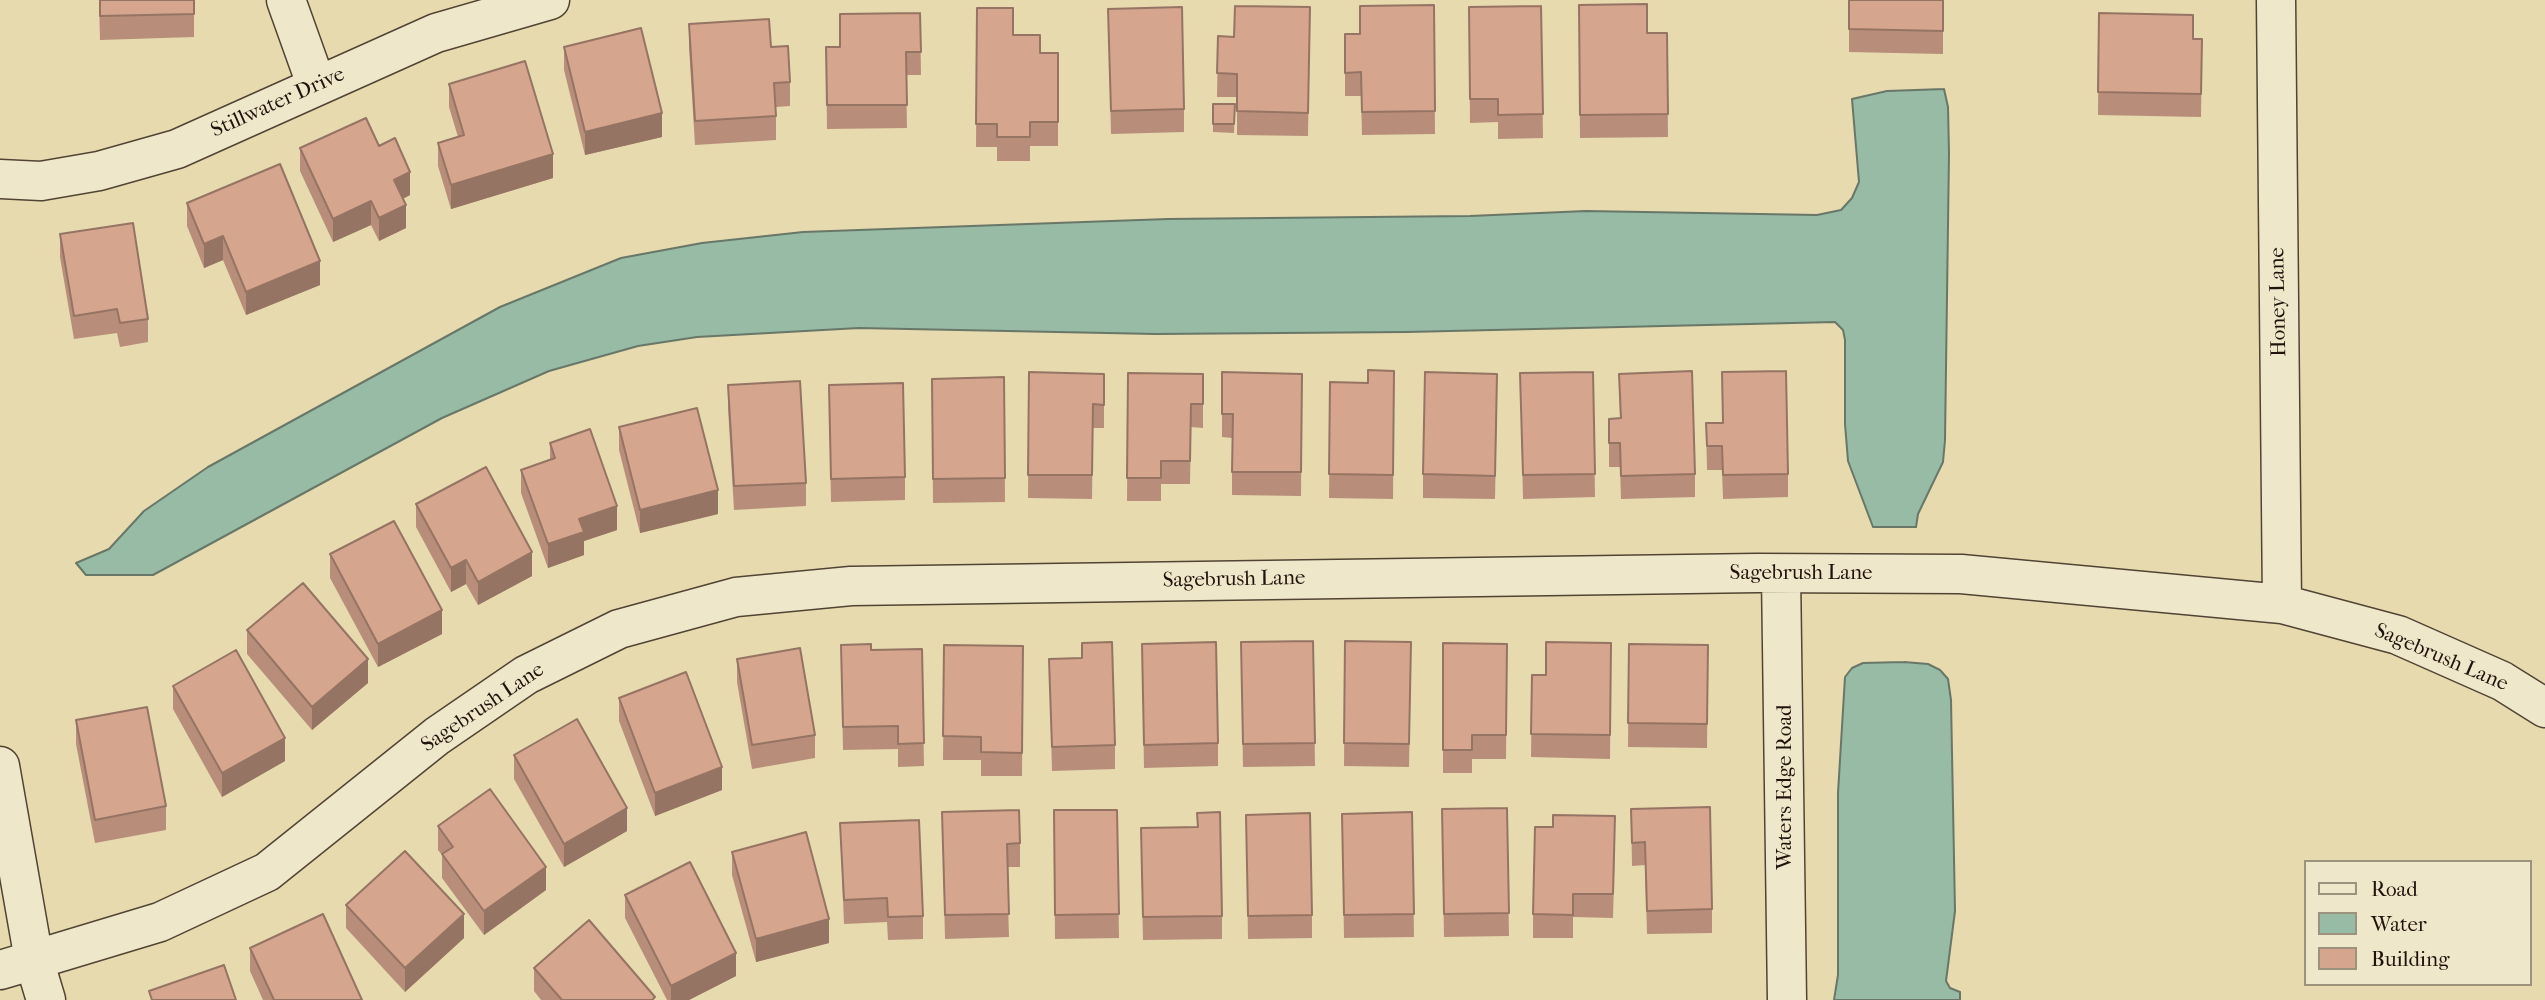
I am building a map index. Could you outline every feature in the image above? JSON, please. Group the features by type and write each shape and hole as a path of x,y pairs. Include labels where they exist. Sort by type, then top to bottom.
{"street":[{"path":"286,0 316,84"},
{"name":"Stillwater Drive","path":"0,180 41,181 88,173 177,149 316,84 436,33 550,0"},
{"name":"Honey Lane","path":"2276,0 2282,604"},
{"name":"Waters Edge Road","path":"1782,574 1787,1000"},
{"name":"Sagebrush Lane","path":"17,965 160,922 267,872 437,736 526,675 619,629 736,597 865,586 1961,574 2282,604 2398,635 2502,681 2545,708"},
{"path":"0,766 17,965 46,1000"}],"water":[{"path":"1944,89 1948,107 1949,153 1945,440 1943,462 1918,514 1916,527 1873,527 1848,461 1845,340 1843,330 1835,322 1407,332 1156,334 859,328 697,337 638,346 549,371 442,418 153,575 86,575 76,563 109,549 144,511 208,467 500,307 621,258 702,243 803,232 1168,219 1470,216 1586,211 1817,215 1841,210 1852,198 1859,182 1852,99 1887,91"},
{"path":"1863,663 1928,664 1940,670 1948,679 1951,700 1955,911 1946,981 1950,988 1960,992 1960,1000 1834,1000 1838,975 1838,793 1845,677 1852,668"}],"building":[{"path":"100,0 194,0 194,14 100,16"},
{"path":"1849,0 1943,0 1943,31 1849,29"},
{"path":"1647,4 1647,33 1667,33 1668,114 1580,115 1579,5"},
{"path":"1434,5 1435,111 1362,112 1361,72 1345,73 1345,34 1360,34 1360,6"},
{"path":"1235,6 1310,7 1308,113 1237,111 1237,74 1217,73 1218,36 1234,37"},
{"path":"1541,6 1543,114 1498,115 1498,99 1470,99 1469,7"},
{"path":"1182,7 1184,109 1111,111 1108,9"},
{"path":"977,8 1013,8 1013,35 1040,35 1040,53 1058,53 1058,122 1030,122 1030,137 997,137 997,124 976,124"},
{"path":"920,13 921,52 906,52 907,105 827,105 826,47 840,47 840,14"},
{"path":"2099,13 2193,15 2193,39 2202,39 2201,94 2098,92"},
{"path":"769,19 771,47 788,46 790,82 774,83 776,116 695,121 689,24"},
{"path":"641,28 662,113 585,132 564,47"},
{"path":"525,61 553,154 451,185 438,143 464,135 449,84"},
{"path":"1213,104 1235,104 1234,124 1213,124"},
{"path":"366,118 379,146 395,138 410,172 394,180 406,205 379,218 371,201 333,219 300,148"},
{"path":"280,164 320,261 246,292 223,236 204,244 187,203"},
{"path":"133,223 148,319 120,323 117,309 74,316 60,234"},
{"path":"1368,370 1394,371 1393,475 1329,474 1330,382 1368,383"},
{"path":"1692,371 1695,474 1621,476 1620,443 1609,443 1609,419 1621,418 1619,374"},
{"path":"1786,371 1788,474 1723,475 1722,446 1707,446 1706,423 1723,423 1722,372"},
{"path":"1029,372 1104,374 1104,405 1093,404 1092,475 1028,475"},
{"path":"1222,372 1302,374 1301,472 1232,472 1233,414 1222,414"},
{"path":"1425,372 1497,374 1495,476 1423,474"},
{"path":"1593,372 1595,474 1523,475 1520,373"},
{"path":"1128,373 1203,374 1203,404 1191,404 1190,461 1161,461 1161,478 1127,478"},
{"path":"1004,377 1005,478 933,479 932,379"},
{"path":"800,381 806,483 734,486 728,385"},
{"path":"903,383 905,477 831,479 829,385"},
{"path":"697,408 718,490 640,510 619,427"},
{"path":"590,429 617,506 579,519 584,532 548,544 521,470 555,458 550,443"},
{"path":"486,467 532,552 478,582 466,560 451,568 416,504"},
{"path":"394,521 442,610 378,644 330,554"},
{"path":"303,583 368,659 312,707 247,630"},
{"path":"1313,641 1315,743 1243,744 1241,642"},
{"path":"1345,641 1411,642 1409,744 1344,743"},
{"path":"1112,642 1115,745 1052,747 1049,659 1082,658 1082,643"},
{"path":"1216,642 1218,743 1144,745 1142,644"},
{"path":"1546,642 1611,643 1610,735 1531,734 1532,675 1546,675"},
{"path":"1443,643 1507,644 1506,735 1472,735 1472,750 1443,750"},
{"path":"871,644 871,650 922,649 924,743 898,744 898,726 843,727 841,645"},
{"path":"1629,644 1708,645 1707,724 1628,723"},
{"path":"944,645 1023,646 1022,753 981,752 981,737 943,736"},
{"path":"800,648 815,735 752,745 737,659"},
{"path":"236,650 285,738 222,773 173,686"},
{"path":"686,672 722,767 655,793 619,698"},
{"path":"147,707 166,806 95,820 76,720"},
{"path":"577,719 627,808 564,844 514,755"},
{"path":"490,789 546,867 484,911 442,854 453,847 438,826"},
{"path":"1710,807 1712,909 1647,911 1645,842 1632,843 1631,809"},
{"path":"1507,808 1509,913 1444,914 1442,809"},
{"path":"1019,810 1020,843 1007,844 1009,914 945,915 942,812"},
{"path":"1054,810 1117,810 1119,914 1055,915"},
{"path":"1220,812 1222,916 1143,917 1141,828 1198,827 1197,813"},
{"path":"1412,812 1414,914 1344,915 1342,814"},
{"path":"1310,813 1312,915 1248,916 1246,815"},
{"path":"1553,815 1615,816 1613,894 1573,894 1573,915 1533,914 1535,827 1553,827"},
{"path":"919,820 923,916 888,917 887,898 844,900 840,823"},
{"path":"806,832 829,919 756,939 732,852"},
{"path":"405,851 464,914 405,968 346,905"},
{"path":"690,862 736,953 671,986 625,895"},
{"path":"323,914 362,1000 274,1000 250,948"},
{"path":"589,920 655,997 652,1000 562,1000 534,968"},
{"path":"224,965 236,1000 152,1000 149,991"}]}
